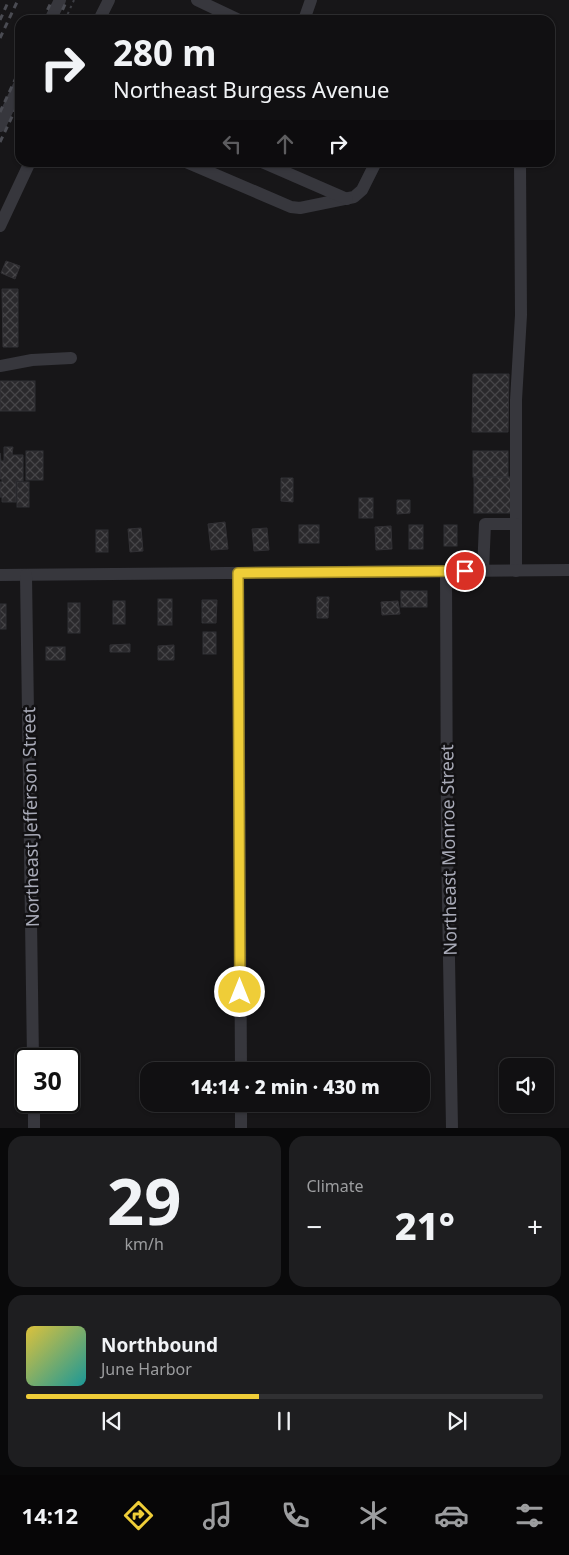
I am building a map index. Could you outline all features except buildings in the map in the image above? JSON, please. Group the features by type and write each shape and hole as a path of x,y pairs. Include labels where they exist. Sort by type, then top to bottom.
{"street":[{"path":"52,15 60,0"},
{"path":"101,15 108,0"},
{"path":"197,0 228,15"},
{"path":"306,15 311,0"},
{"path":"0,126 15,94"},
{"path":"0,226 28,167"},
{"path":"198,167 291,207 300,208 354,197 362,190 374,167"},
{"path":"273,167 347,199"},
{"path":"516,571 516,400 521,314 520,167"},
{"path":"0,366 32,360 71,358"},
{"path":"483,571 485,524 516,524"},
{"path":"0,575 569,570"},
{"name":"Northeast Monroe Street","path":"446,572 447,845 452,1128"},
{"path":"238,573 241,1062"},
{"name":"Northeast Jefferson Street","path":"26,575 33,1048"},
{"path":"241,1112 241,1128"},
{"path":"34,1113 34,1128"}],"path":[{"path":"67,15 74,0"}],"railway":[{"path":"0,20 9,0"},
{"path":"0,38 18,0"},
{"path":"45,15 52,0"},
{"path":"60,15 67,0"},
{"path":"0,112 15,80"},
{"path":"0,142 15,110"}],"route":[{"path":"240,992 238,573 465,571"}]}
